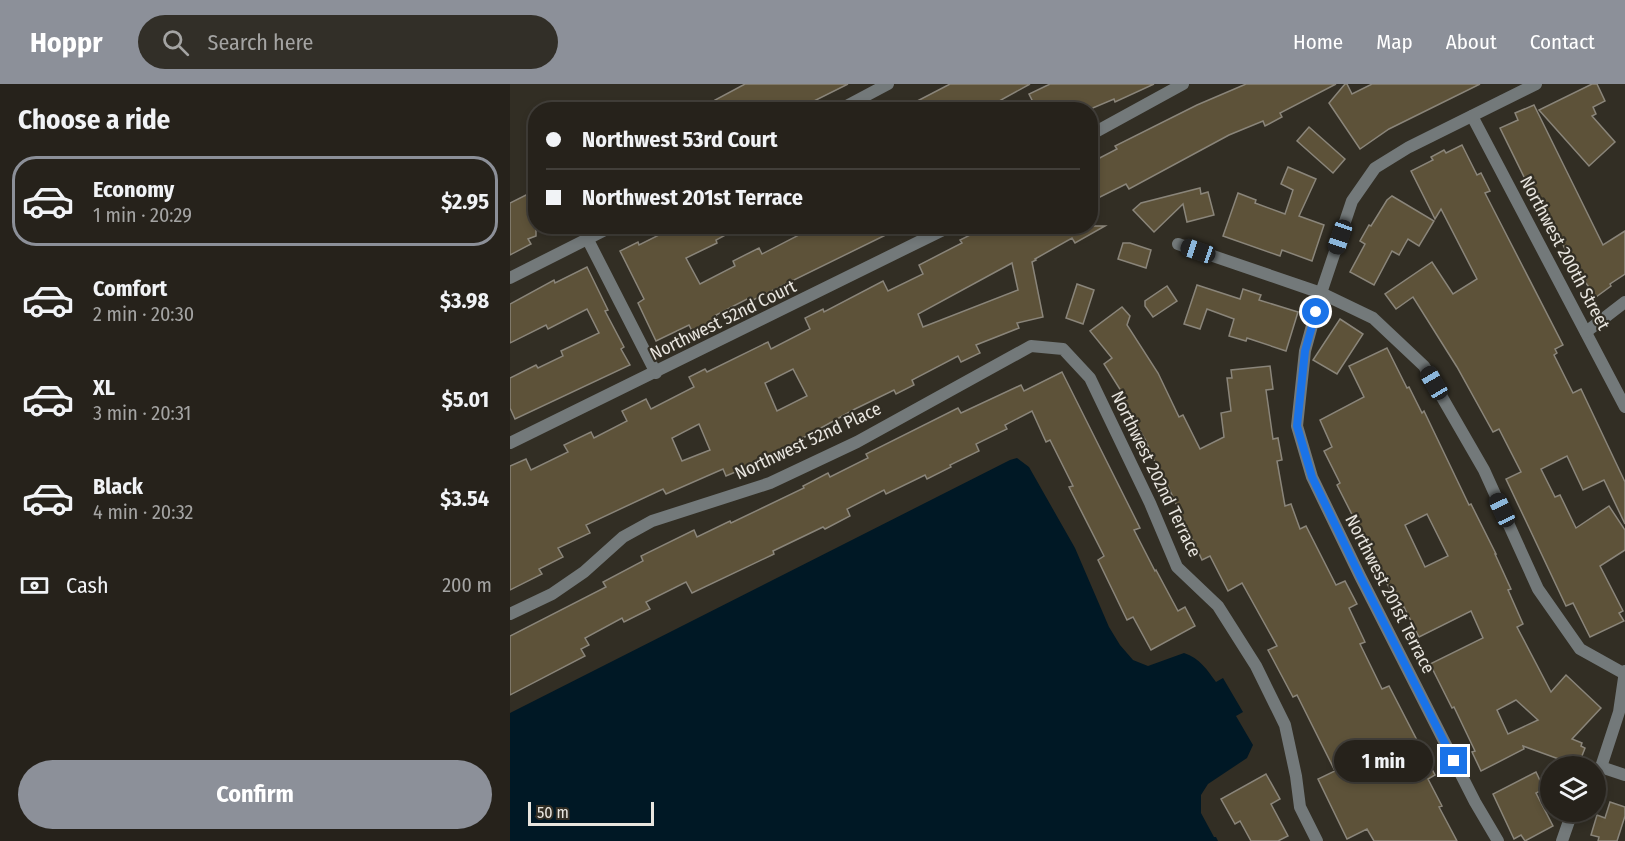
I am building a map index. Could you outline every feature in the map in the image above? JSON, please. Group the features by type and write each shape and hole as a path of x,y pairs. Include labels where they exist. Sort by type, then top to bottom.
{"street":[{"path":"854,102 888,84"},
{"path":"1098,131 1183,84"},
{"name":"Northwest 201st Terrace","path":"1498,841 1475,802 1370,597 1312,477 1297,426 1305,351 1321,293 1352,201 1376,168 1409,147 1536,84"},
{"name":"Northwest 200th Street","path":"1472,116 1625,407"},
{"path":"510,278 599,234"},
{"name":"Northwest 52nd Court","path":"510,443 935,234"},
{"path":"588,240 656,373"},
{"path":"1178,244 1321,293 1373,318 1424,366 1484,470 1538,589 1580,649 1625,673 1619,712 1603,756"},
{"path":"1586,332 1625,302"},
{"name":"Northwest 52nd Place","path":"510,614 552,594 584,572 622,537 652,521 770,483 857,442 1031,346 1064,349"},
{"name":"Northwest 202nd Terrace","path":"1064,349 1090,378 1150,503 1177,567 1218,606 1256,666 1286,725 1300,807 1317,841"},
{"path":"1606,772 1625,775"},
{"path":"1562,841 1569,822"}],"water":[{"path":"1017,458 1029,467 1075,548 1109,627 1133,660 1148,666 1184,653 1190,655 1203,665 1216,682 1223,678 1243,712 1236,716 1253,745 1247,758 1208,784 1201,795 1201,813 1218,841 510,841 510,713"}],"building":[{"path":"745,84 848,84 812,102 716,102 715,100"},
{"path":"950,84 1030,84 997,102 915,102"},
{"path":"1050,84 1154,84 1115,102 1114,99 1098,106 1098,102 1033,102 1029,94"},
{"path":"1246,84 1336,84 1280,113 1282,117 1265,126 1263,121 1229,135 1129,189 1126,184 1098,198 1098,159 1117,149 1115,146 1197,105"},
{"path":"1345,84 1352,94 1372,84 1480,84 1389,129 1360,149 1329,103"},
{"path":"1592,84 1597,84 1605,101 1593,107 1596,114 1592,116 1615,142 1589,166 1539,110"},
{"path":"1534,105 1603,245 1625,231 1625,274 1596,297 1573,265 1530,179 1526,181 1500,128 1518,120 1515,113"},
{"path":"1309,127 1345,159 1333,173 1297,141"},
{"path":"1462,145 1477,175 1481,173 1490,191 1485,193 1563,345 1555,349 1557,353 1554,355 1573,393 1581,389 1625,482 1625,524 1604,480 1583,490 1567,456 1541,469 1555,497 1560,495 1576,528 1609,506 1625,530 1625,550 1600,566 1623,611 1619,613 1624,621 1590,637 1573,603 1566,606 1506,479 1521,472 1499,429 1493,432 1457,367 1413,297 1396,309 1385,294 1432,262 1453,294 1477,279 1441,209 1435,219 1411,171 1433,160 1431,157 1444,150 1446,153"},
{"path":"1288,167 1316,179 1299,216 1324,225 1312,261 1282,250 1280,256 1223,236 1238,193 1256,200 1255,203 1285,214 1293,190 1281,184"},
{"path":"1200,188 1201,194 1208,192 1214,215 1187,222 1183,204 1154,232 1133,210 1141,203"},
{"path":"528,194 528,234 536,234 536,236 528,239 531,244 510,255 510,203"},
{"path":"1392,196 1434,221 1419,246 1408,239 1399,255 1392,251 1374,285 1350,272 1365,244 1360,241 1369,225 1371,226 1387,200"},
{"path":"661,234 727,234 716,240 717,243 686,258 700,284 735,266 733,261 759,248 762,254 801,234 888,234 753,300 751,297 716,315 718,320 693,333 689,325 656,341 638,303 644,299 620,251 638,242 639,245"},
{"path":"972,234 1091,234 1075,243 1072,238 1032,262 1043,317 1017,323 1019,328 976,345 980,353 961,362 958,356 912,380 914,385 896,394 894,390 855,409 792,446 752,465 726,476 723,469 666,494 663,489 586,525 590,533 558,548 563,557 539,569 542,574 510,590 510,466 526,459 531,470 568,452 564,445 591,432 594,438 627,421 622,411 646,399 651,409 694,387 689,377 705,369 707,372 768,342 771,349 810,329 805,318 823,309 824,312 883,281 888,291 923,274 919,265 962,243 960,240","holes":["1012,263 1018,290 923,327 918,314","793,369 807,396 777,411 765,383","699,424 710,450 682,461 672,438"]},
{"path":"1123,243 1151,250 1146,268 1118,259"},
{"path":"587,267 608,310 605,311 624,347 621,349 630,365 515,419 510,408 510,378 536,365 538,368 563,356 561,351 599,333 587,309 548,329 546,325 510,343 510,304 554,280 555,283"},
{"path":"1077,284 1094,290 1083,324 1066,318"},
{"path":"1197,285 1240,299 1243,289 1261,295 1259,300 1298,312 1286,351 1247,338 1246,341 1229,336 1234,319 1207,309 1200,329 1184,324"},
{"path":"1167,286 1177,301 1153,317 1145,306 1145,301"},
{"path":"1122,307 1130,316 1127,325 1158,373 1179,417 1183,415 1200,449 1224,437 1221,413 1231,411 1227,378 1232,378 1231,370 1270,366 1273,389 1266,390 1273,439 1278,438 1282,460 1277,461 1285,506 1291,504 1300,529 1306,526 1336,585 1345,581 1357,604 1349,608 1365,642 1360,644 1382,689 1389,686 1435,775 1428,779 1442,806 1439,807 1457,841 1374,841 1367,829 1347,839 1318,779 1335,771 1297,695 1293,697 1268,650 1277,646 1242,583 1228,591 1210,556 1202,560 1146,441 1120,396 1123,394 1104,364 1112,358 1090,331"},
{"path":"1340,319 1363,334 1337,374 1313,360"},
{"path":"1387,348 1407,388 1409,387 1422,413 1424,411 1469,505 1471,504 1496,554 1523,624 1517,627 1551,692 1566,675 1601,708 1572,739 1582,743 1581,746 1585,748 1582,756 1550,756 1523,746 1524,749 1481,771 1472,752 1475,751 1430,664 1483,638 1471,611 1419,637 1404,607 1400,609 1337,485 1340,483 1324,451 1332,447 1320,420 1364,397 1349,366","holes":["1427,514 1448,556 1425,567 1405,525","1516,700 1538,720 1508,734 1497,710"]},
{"path":"1062,372 1140,528 1134,530 1155,571 1178,611 1185,607 1195,626 1151,650 1133,617 1127,620 1098,560 1104,556 1069,487 1073,486 1050,440 1046,442 1032,411 1005,425 1007,429 976,444 979,451 927,479 925,475 886,494 884,490 847,509 850,516 773,551 774,554 692,593 686,582 646,602 650,609 624,622 622,618 585,638 589,645 581,649 585,656 510,695 510,636 606,587 603,582 643,561 641,556 694,530 697,537 730,521 731,523 804,488 803,486 828,473 830,477 868,458 866,454 958,408 961,413 1021,385 1024,391"},
{"path":"1536,772 1540,780 1540,791 1536,793 1540,801 1540,822 1551,822 1553,826 1525,841 1521,835 1514,839 1493,794"},
{"path":"1266,774 1280,799 1271,804 1288,836 1278,841 1251,841 1240,821 1235,824 1221,799"},
{"path":"1610,802 1625,807 1625,816 1617,841 1598,841 1599,837 1591,835 1595,822 1606,822"}],"route":[{"path":"1316,312 1305,351 1297,426 1312,477 1454,761"}]}
